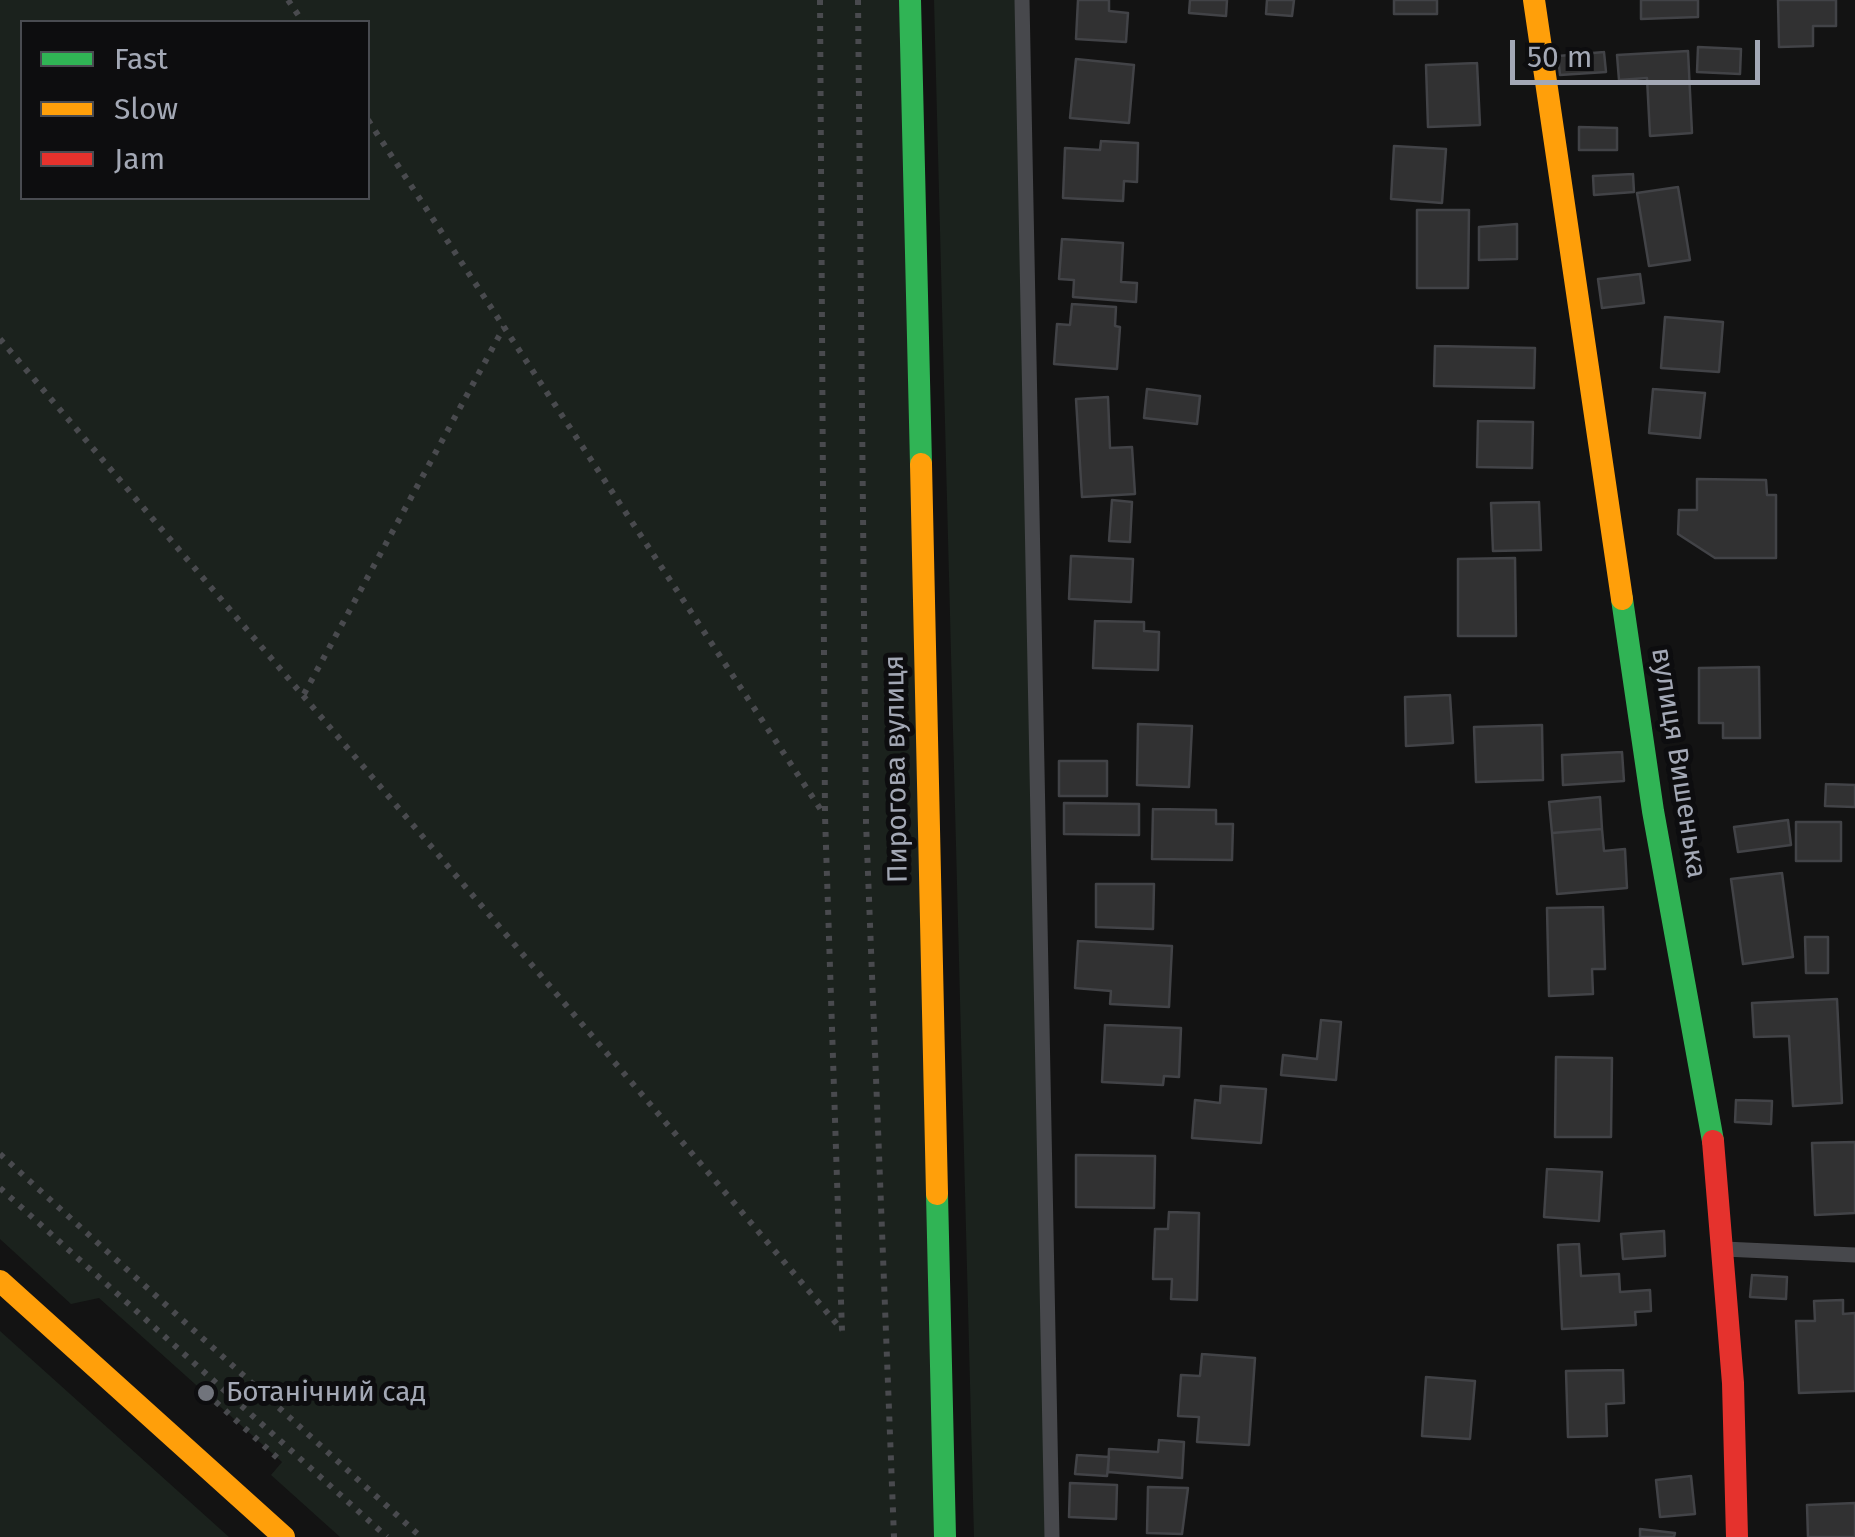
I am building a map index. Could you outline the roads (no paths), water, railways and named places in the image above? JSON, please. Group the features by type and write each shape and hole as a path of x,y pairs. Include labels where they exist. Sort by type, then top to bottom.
{"main road":[{"name":"Пирогова вулиця","path":"910,0 945,1537"},
{"name":"вулиця Вишенька","path":"1534,0 1653,812 1704,1082 1724,1249 1736,1537"},
{"path":"0,1280 284,1537"}],"lane":[{"path":"1022,0 1052,1537"},
{"path":"1724,1249 1855,1255"}],"place":[{"name":"Ботанічний сад","path":"206,1393"}]}
